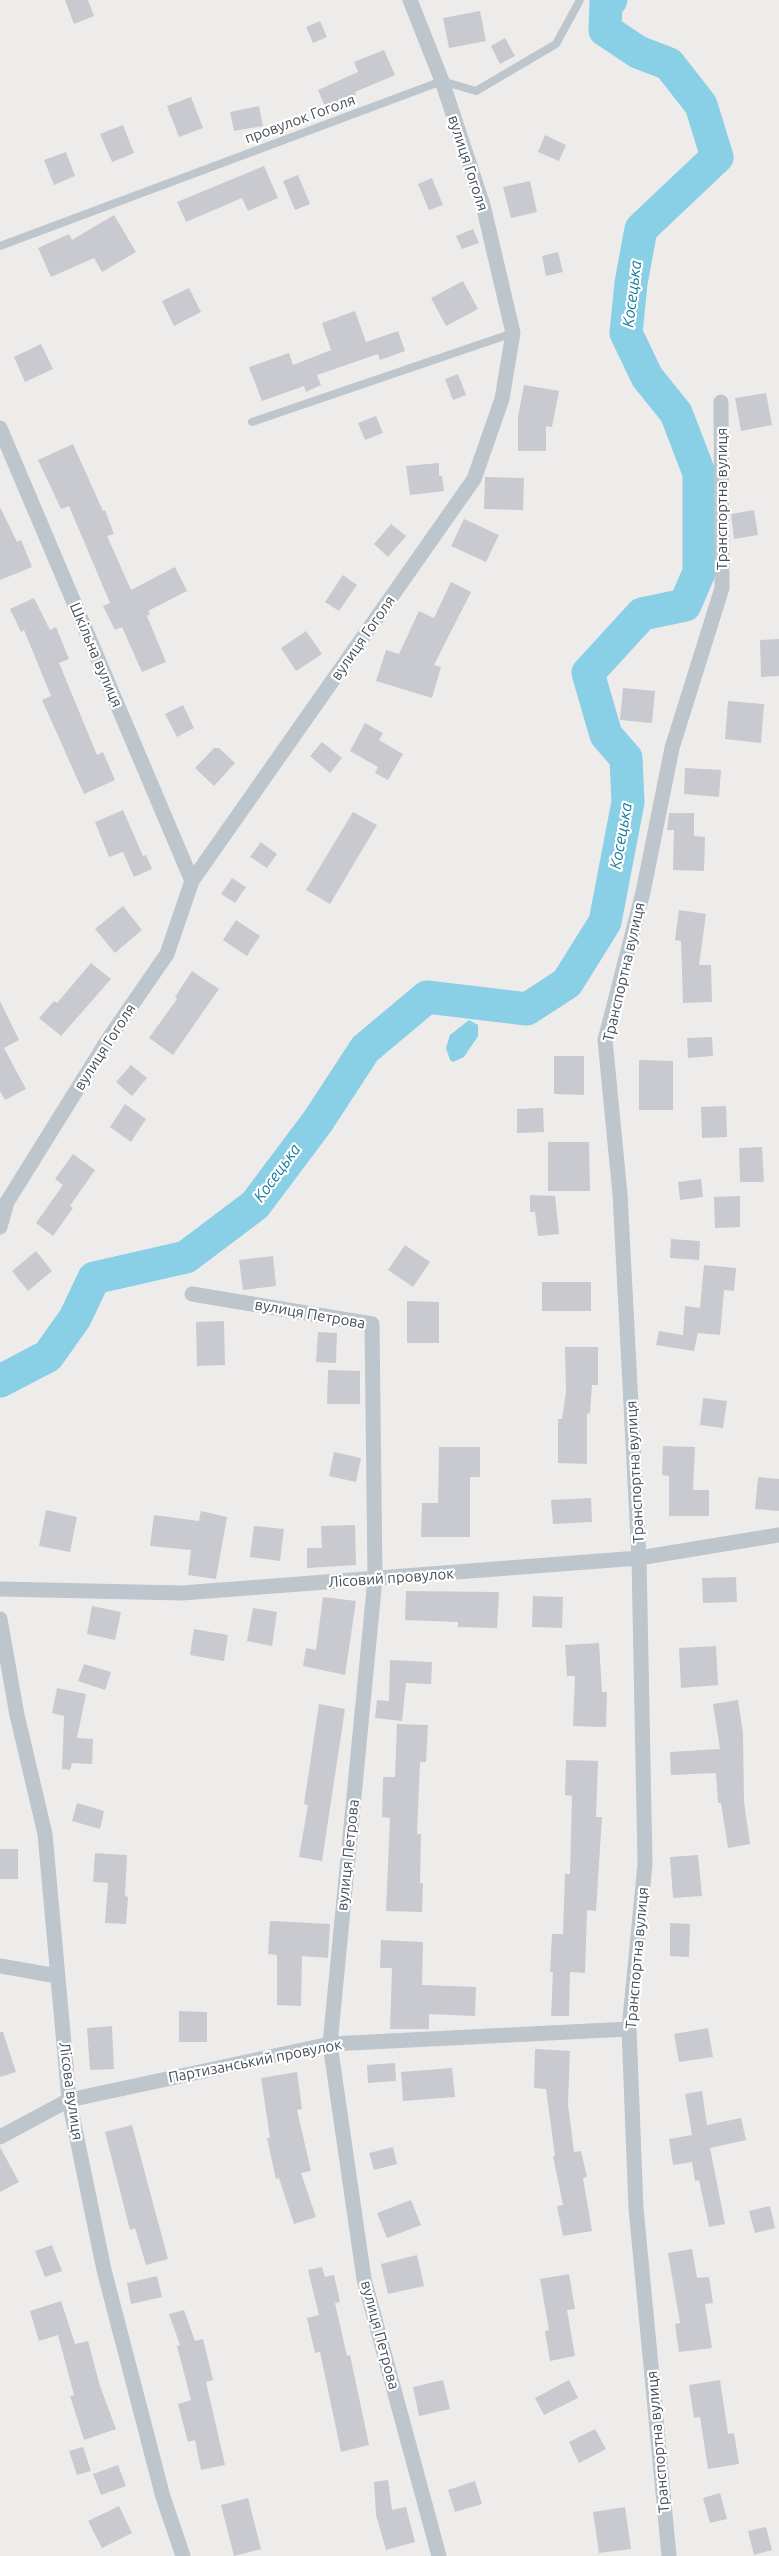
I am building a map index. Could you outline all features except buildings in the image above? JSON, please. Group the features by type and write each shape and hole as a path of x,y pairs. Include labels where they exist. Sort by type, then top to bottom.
{"street":[{"name":"вулиця Гоголя","path":"0,1227 3,1197 167,954 192,881 474,479 502,399 513,333 483,205 442,81 410,0"},
{"name":"Транспортна вулиця","path":"669,2556 636,2208 629,2029 645,1864 639,1558 620,1194 606,1040 643,892 672,748 722,588 721,402"},
{"name":"Шкільна вулиця","path":"0,428 192,881"},
{"name":"вулиця Петрова","path":"192,1294 372,1324 375,1579 330,2044 364,2279 439,2556"},
{"name":"Лісовий провулок","path":"0,1589 182,1593 639,1558 779,1535"},
{"name":"Лісова вулиця","path":"0,1619 17,1715 45,1834 69,2100 104,2270 163,2497 183,2556"},
{"path":"0,1966 57,1976"},
{"name":"Партизанський провулок","path":"0,2137 69,2100 330,2044 629,2029"}],"lane":[{"path":"442,81 476,91 526,62 556,44 580,0"},
{"name":"провулок Гоголя","path":"0,246 442,81"},
{"path":"252,422 513,333"}],"water":[{"path":"469,1020 478,1025 478,1036 464,1057 453,1062 446,1048 450,1035"}],"waterway":[{"name":"Косецька","path":"0,1381 48,1356 75,1318 94,1278 186,1257 255,1205 318,1121 365,1049 427,997 527,1009 567,983 605,922 628,802 626,758 606,735 588,673 642,614 685,605 699,572 699,473 676,413 647,377 626,333 631,283 641,229 717,157 701,105 669,64 638,52 605,30 606,2 611,0"}]}
